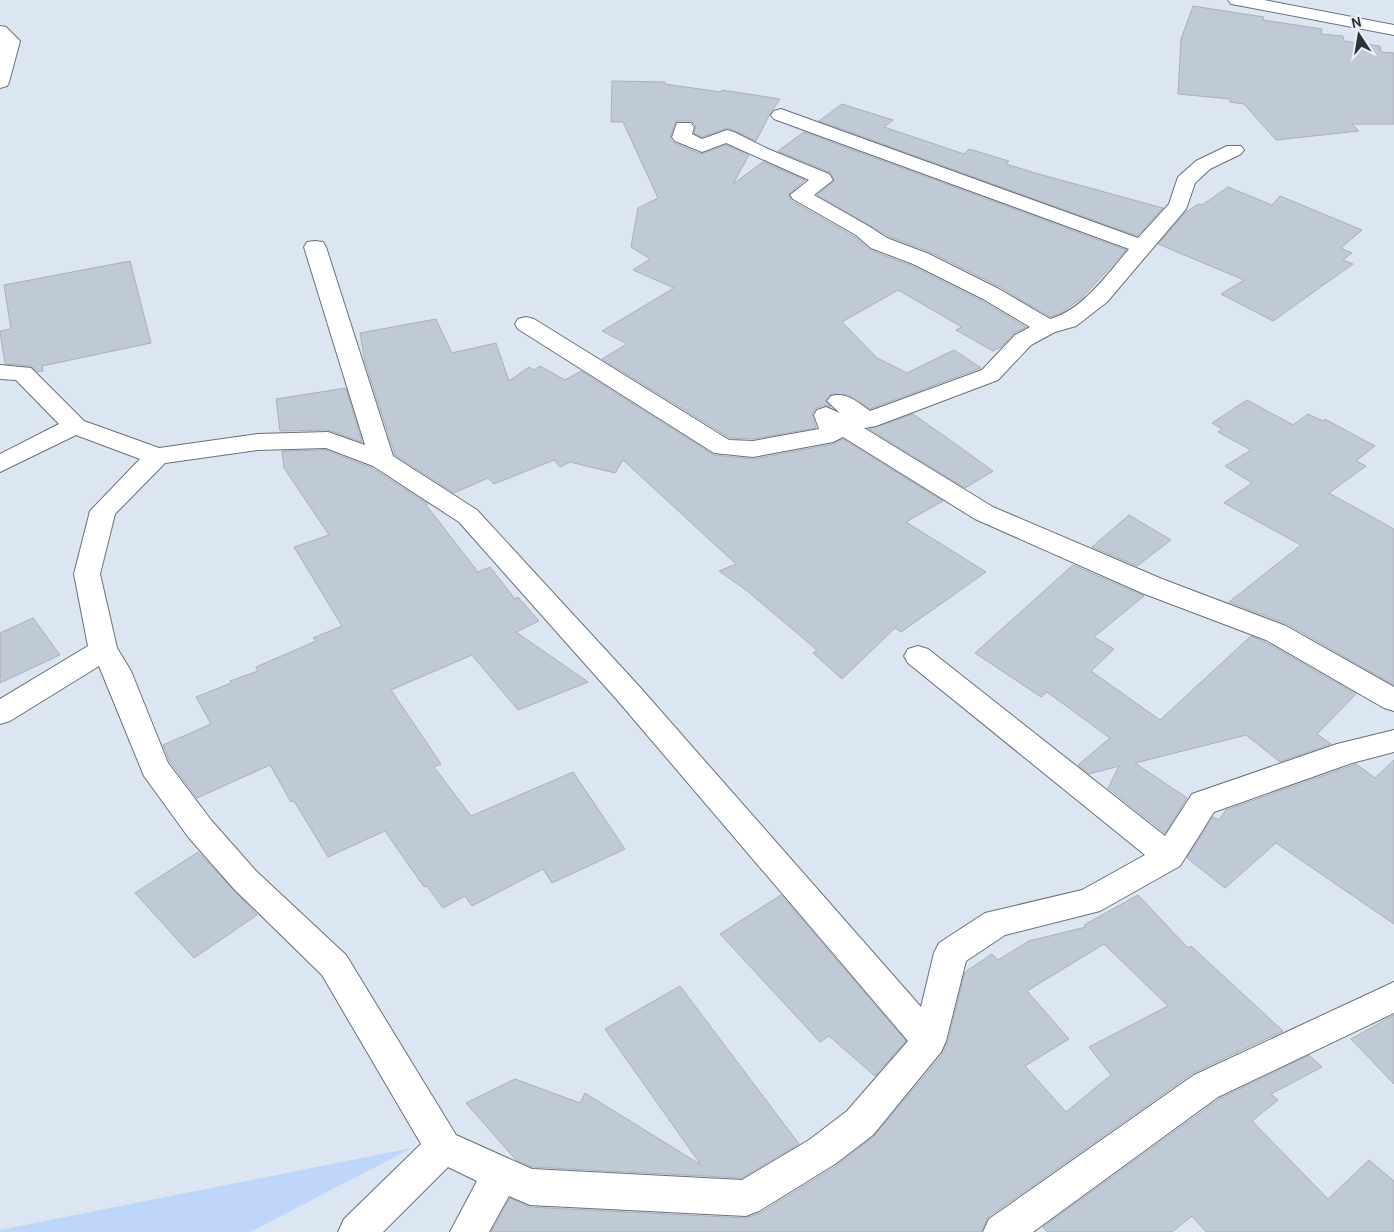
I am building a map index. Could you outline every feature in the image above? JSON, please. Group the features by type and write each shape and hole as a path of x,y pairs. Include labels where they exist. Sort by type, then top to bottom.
{"street":[{"path":"1237,0 1394,30"},
{"path":"0,31 11,41 0,82"},
{"path":"781,115 1142,247"},
{"path":"684,127 682,137 702,146 727,136 822,178 823,180 818,184 800,195 864,231 879,243 922,259 991,294 1047,327"},
{"path":"826,416 839,402 867,421 990,375 1023,340 1047,327 1068,321 1099,297 1179,205 1185,181 1210,160 1234,150"},
{"path":"315,247 382,460"},
{"path":"526,324 723,447 753,449 833,434 826,416"},
{"path":"0,372 23,373 75,426 157,456 257,442 328,440 382,460 468,516 634,700 929,1041"},
{"path":"826,416 984,513 1152,586 1276,633 1394,700"},
{"path":"0,464 75,426"},
{"path":"157,456 103,511 87,574 103,650 117,670 156,768 200,830 245,880 334,965 443,1147 530,1188 746,1198 822,1152 860,1123 929,1041 951,953 997,923 1089,902 1168,857 1203,803 1348,752 1394,741"},
{"path":"0,713 103,650"},
{"path":"918,656 1168,857"},
{"path":"1002,1232 1206,1086 1394,997"},
{"path":"357,1232 443,1147"},
{"path":"469,1232 501,1174"}],"shaded area":[{"path":"412,1148 250,1232 0,1232 0,1230"}],"building":[{"path":"1193,6 1264,17 1263,20 1322,29 1321,34 1343,36 1344,41 1380,46 1381,52 1394,53 1394,124 1352,124 1359,131 1276,140 1244,104 1230,102 1230,99 1178,94 1181,39"},
{"path":"612,81 665,82 665,84 780,99 756,141 728,128 702,137 694,133 696,126 691,121 676,121 670,138 674,143 701,154 726,145 749,155 733,184 763,162 805,180 789,194 792,201 855,237 870,250 912,266 982,301 1026,327 1014,333 1001,347 993,351 956,330 962,327 898,290 842,322 877,358 907,373 954,350 981,368 870,409 848,395 831,394 825,401 831,407 825,405 816,408 812,414 816,428 753,439 730,438 602,359 627,344 602,331 674,288 633,270 650,259 631,247 638,208 658,198 623,122 611,122"},
{"path":"842,104 893,120 884,127 964,154 969,149 1009,161 1006,164 1035,173 1163,208 1137,236 819,121"},
{"path":"804,132 1126,250 1082,298 1061,313 1050,317 1000,287 930,252 888,236 817,195 834,181 831,173 778,151"},
{"path":"1228,187 1272,205 1280,196 1362,230 1341,248 1352,253 1343,260 1353,264 1273,321 1221,294 1244,280 1158,244 1185,213 1198,204 1202,205"},
{"path":"130,261 151,343 42,366 43,371 38,372 31,366 5,364 0,331 11,329 4,285"},
{"path":"436,319 452,353 496,343 509,381 529,367 534,370 540,366 565,380 581,371 714,455 753,459 833,444 843,439 943,501 906,522 986,572 901,632 895,628 842,679 813,653 817,650 746,590 719,571 736,564 623,460 615,473 570,462 560,467 554,460 494,484 488,478 454,493 395,455 365,362 360,333"},
{"path":"346,388 362,442 328,430 280,431 276,399"},
{"path":"1247,400 1293,425 1308,414 1323,421 1325,419 1375,446 1356,461 1366,466 1329,493 1394,529 1394,685 1287,624 1229,602 1301,545 1224,503 1252,483 1225,466 1251,450 1218,432 1222,429 1212,423"},
{"path":"913,414 993,471 965,488 869,429"},
{"path":"326,450 372,468 428,504 426,505 478,572 490,567 515,599 518,597 539,621 516,632 588,682 518,710 472,655 391,690 441,764 434,767 471,816 573,772 625,849 552,883 543,869 472,906 465,896 443,908 427,886 424,887 385,831 328,857 294,801 291,802 270,765 197,798 170,762 163,745 211,724 196,697 231,683 230,681 258,671 256,667 316,641 313,638 342,626 294,547 329,535 284,468 282,451"},
{"path":"1129,515 1171,540 1137,566 1092,547"},
{"path":"1073,565 1144,596 1094,637 1114,649 1091,671 1160,720 1251,636 1265,642 1356,694 1317,734 1331,744 1280,762 1246,735 1135,763 1187,798 1165,833 1108,788 1119,766 1089,774 1078,765 1110,738 1047,692 1041,697 975,653"},
{"path":"33,618 60,655 0,683 0,633"},
{"path":"1394,760 1394,924 1276,843 1225,888 1187,858 1213,817 1219,820 1226,810 1356,764 1375,778"},
{"path":"198,852 257,915 194,958 135,893"},
{"path":"781,895 906,1041 875,1076 829,1036 820,1042 720,934"},
{"path":"1138,895 1188,948 1191,946 1283,1031 1193,1073 988,1217 981,1232 491,1232 510,1198 530,1207 746,1218 760,1213 836,1166 874,1136 941,1056 948,1041 965,972 992,954 998,960 1029,941 1086,927 1084,925","holes":["1104,944 1168,1006 1089,1047 1111,1075 1066,1112 1025,1066 1069,1039 1027,991"]},
{"path":"680,986 799,1144 742,1178 532,1167 516,1160 466,1103 515,1079 580,1103 585,1093 701,1165 605,1029"},
{"path":"1394,1015 1394,1084 1351,1039"},
{"path":"1309,1055 1322,1067 1271,1094 1278,1100 1252,1121 1328,1199 1369,1160 1394,1181 1394,1232 1206,1232 1192,1216 1172,1232 1047,1232 1043,1227 1219,1099"}]}
